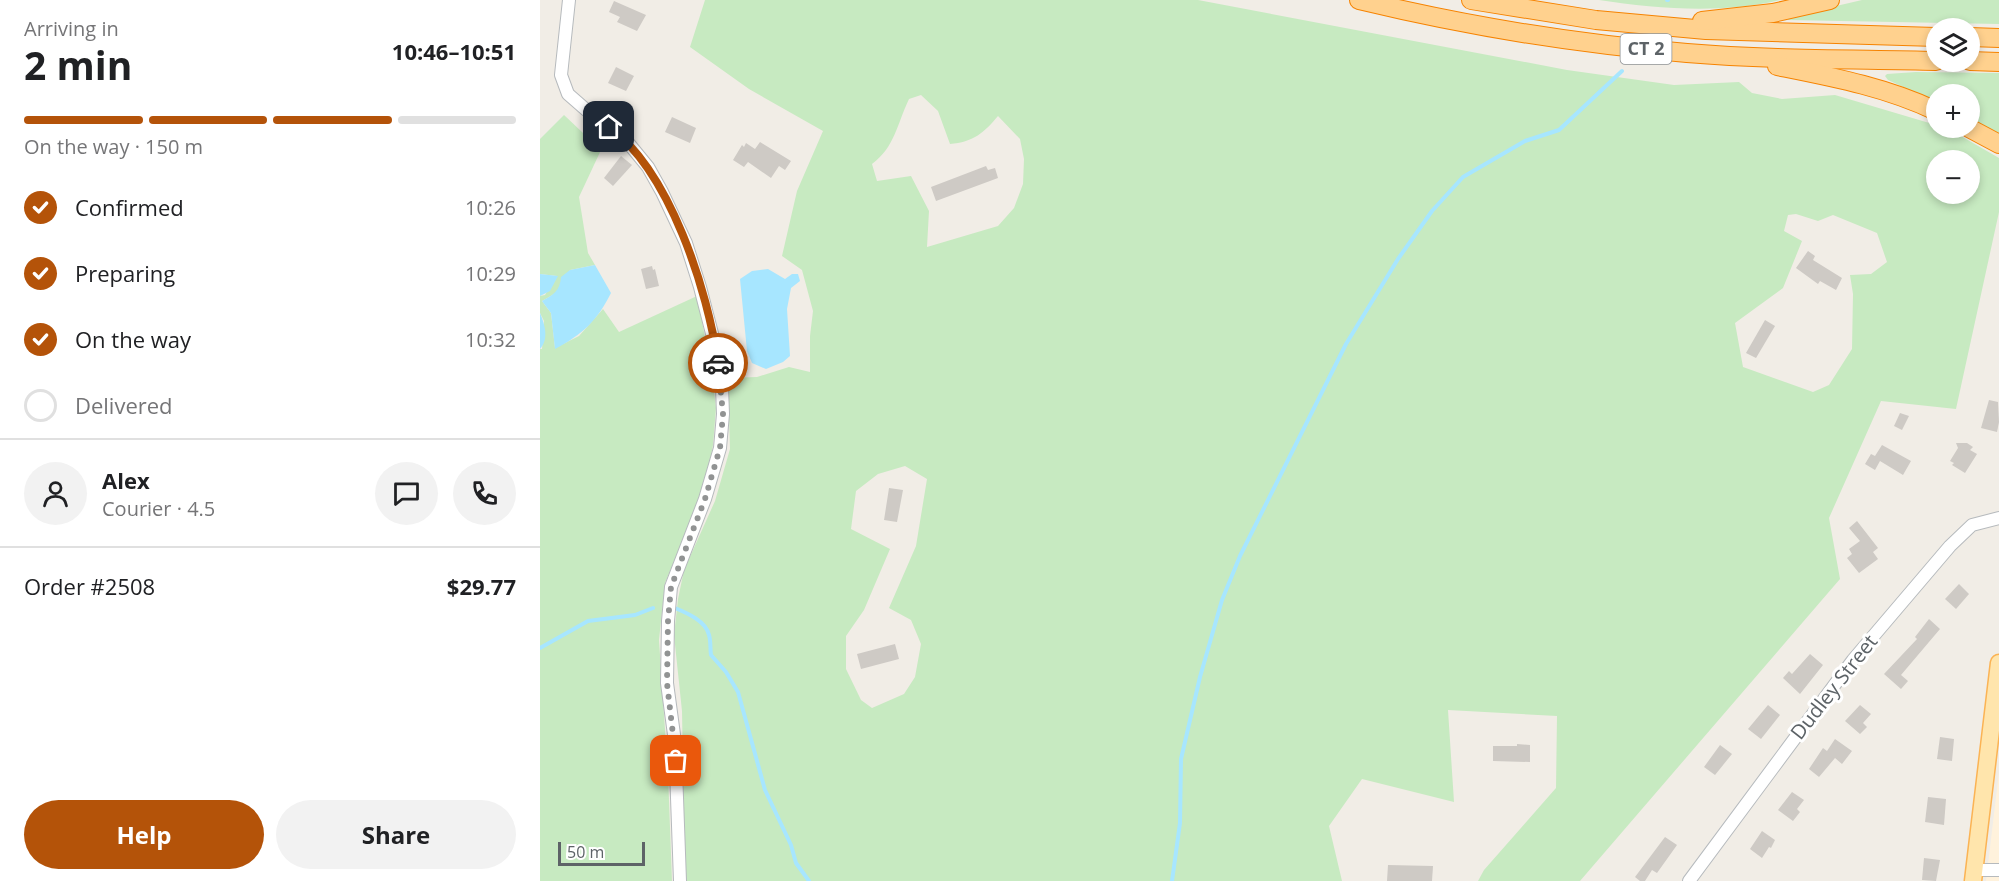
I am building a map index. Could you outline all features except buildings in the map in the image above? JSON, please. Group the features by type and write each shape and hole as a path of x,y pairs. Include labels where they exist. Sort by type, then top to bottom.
{"highway":[{"name":"CT 2","path":"1359,0 1432,17 1534,35 1627,47 1731,56 1926,60"},
{"name":"CT 2","path":"1472,0 1623,23 1754,33 1926,37"},
{"path":"1623,23 1739,18 1830,0"},
{"path":"1980,37 1999,38"},
{"path":"1731,56 1862,84 1908,98 1926,106"},
{"path":"1980,61 1999,62"},
{"path":"1980,134 1999,144"}],"main road":[{"path":"1974,875 1999,663"}],"street":[{"path":"569,0 561,75 568,94 592,116 625,139 648,167 662,192 686,243 700,287 716,349 722,388 723,414 720,448 705,499 671,587 669,610 667,683 675,742 680,881"},
{"name":"Dudley Street","path":"1689,881 1853,660 1950,546 1972,525 1999,518"},
{"path":"1974,875 1999,870"}],"shaded area":[{"path":"1999,772 1999,881 1986,881"}],"green space":[{"path":"705,0 1198,0 1567,70 1674,85 1739,82 1752,93 1782,99 1835,95 1926,122 1926,138 1964,138 1999,158 1999,212 1956,409 1881,401 1829,518 1840,579 1580,881 1478,881 1484,870 1556,788 1557,716 1448,710 1454,802 1362,779 1329,826 1342,881 685,881 682,711 674,635 684,570 715,501 730,449 728,378 757,377 789,367 810,372 813,311 802,270 782,256 797,191 823,131 749,89 690,47","holes":["921,95 938,111 950,144 977,136 998,116 1020,139 1024,159 1023,184 1014,208 998,226 927,247 929,211 911,176 877,181 872,164 891,143 909,99","1796,214 1818,221 1833,215 1877,233 1887,262 1871,274 1850,275 1853,294 1852,349 1829,385 1813,392 1743,367 1735,323 1783,288 1802,241 1784,231 1788,215","905,466 927,479 916,546 889,608 911,620 921,644 915,677 904,694 872,708 861,700 846,669 846,636 864,610 890,549 851,529 856,491 878,474"]},
{"path":"1599,0 1780,0 1736,7 1690,9"},
{"path":"1862,0 1999,0 1999,24 1980,24 1980,18 1926,18 1926,23 1788,20 1789,17"},
{"path":"1999,73 1999,136 1980,125 1980,84 1926,84 1926,97 1888,80 1885,76 1887,74"},
{"path":"564,115 601,150 579,197 588,253 595,265 570,270 556,293 542,301 551,313 555,348 579,336 603,309 619,332 697,296 712,373 716,408 713,445 706,484 665,583 659,640 672,881 540,881 540,349 542,349 544,321 540,313 540,296 545,295 557,276 540,274 540,139"}],"water":[{"path":"595,265 611,293 588,326 574,338 555,349 551,313 542,301 555,292 561,277 570,270"},
{"path":"768,269 785,279 792,274 798,274 800,281 791,288 787,309 790,356 783,362 766,369 752,363 747,351 740,279 752,271"},
{"path":"540,274 558,276 550,291 540,296"},
{"path":"540,313 545,327 545,336 540,349"}],"waterway":[{"path":"1172,881 1180,823 1181,759 1200,677 1222,600 1240,556 1346,344 1398,259 1432,211 1463,177 1525,141 1559,130 1622,71"},
{"path":"540,648 588,621 635,615 653,608"},
{"path":"675,608 695,618 704,626 710,637 711,655 726,672 738,692 765,790 791,845 796,863 809,881"}],"way so far":[{"path":"676,761 667,683 671,587 705,499 720,448 723,414 718,363"}],"route":[{"path":"609,127 625,139 648,167 686,243 700,287 718,363"}]}
